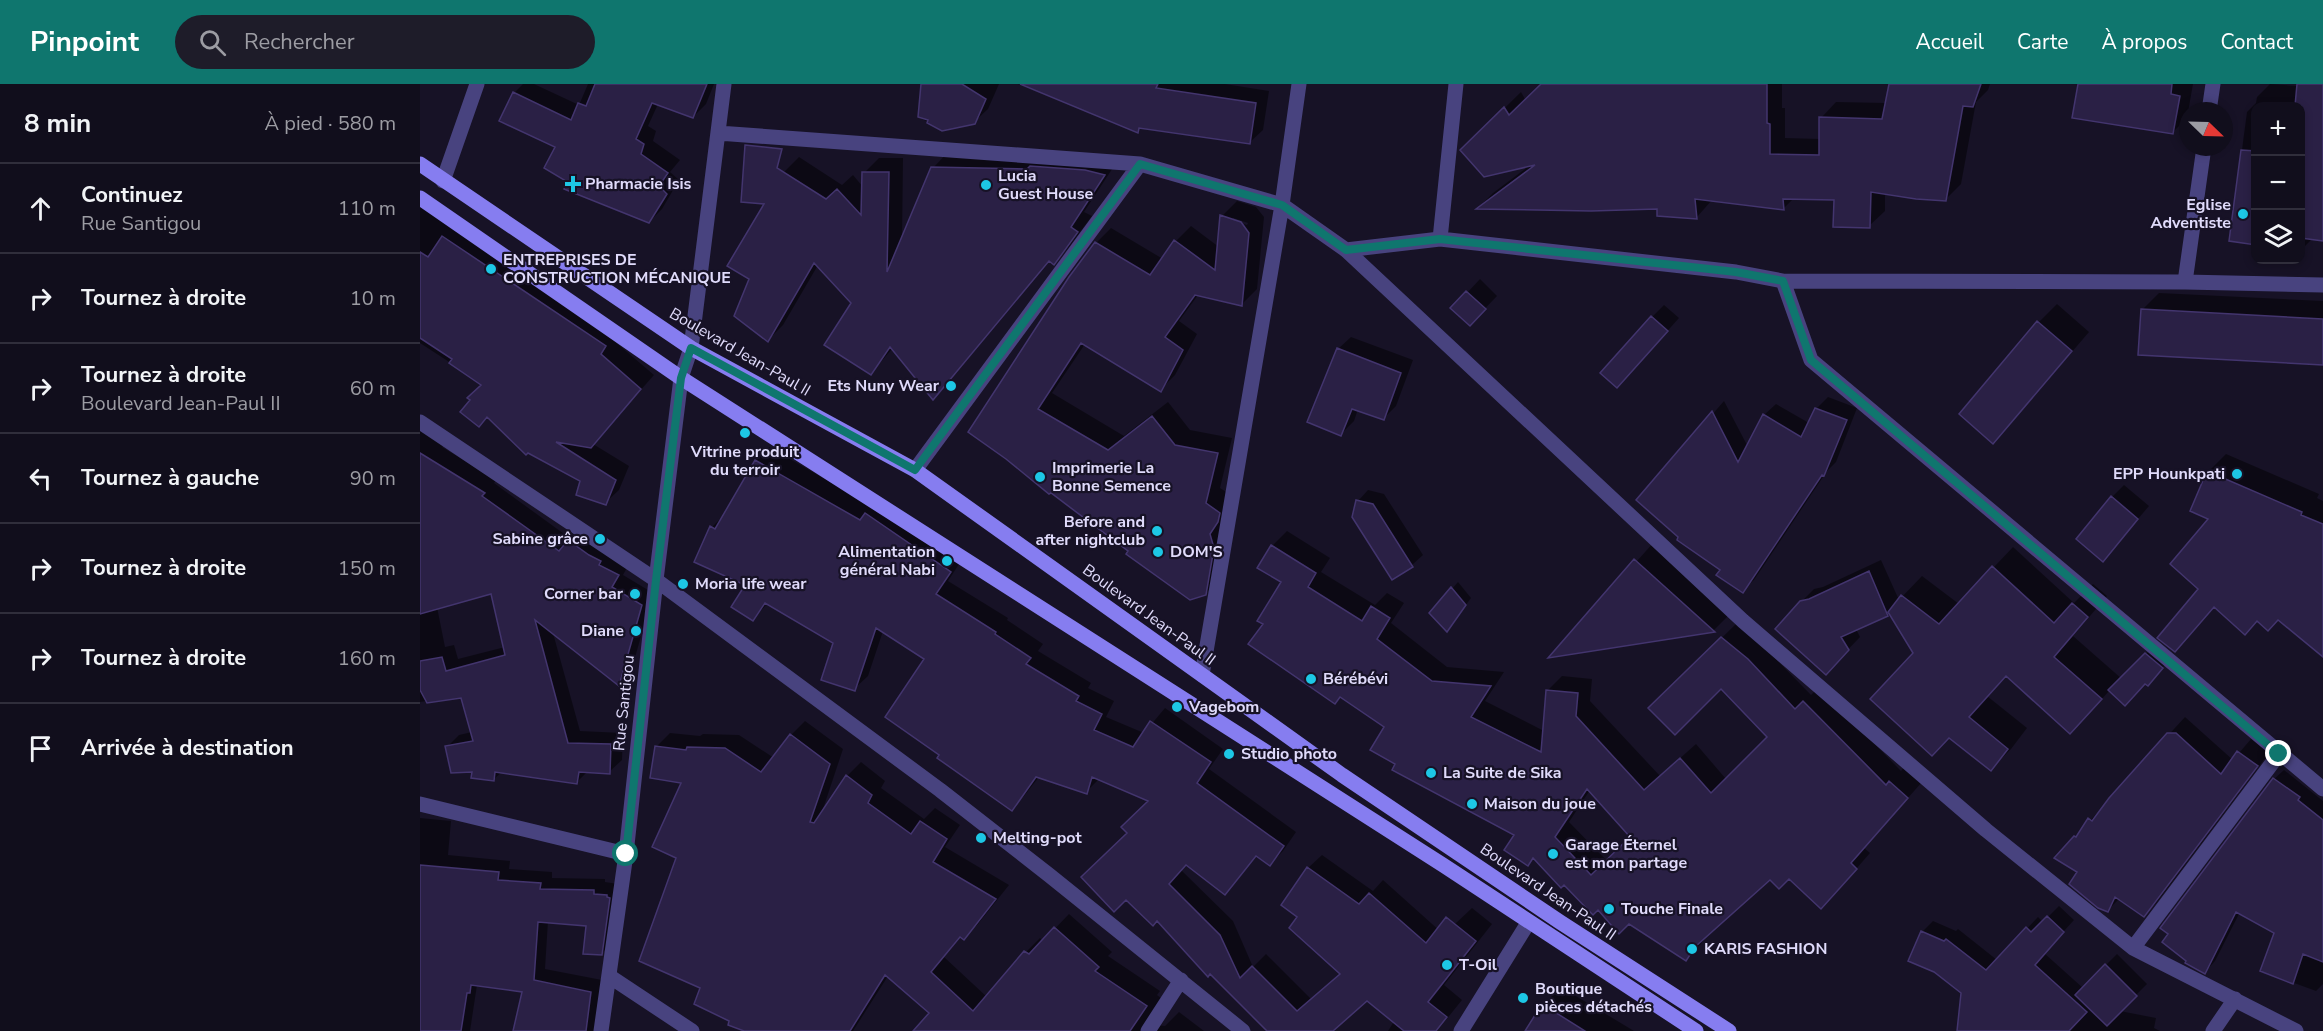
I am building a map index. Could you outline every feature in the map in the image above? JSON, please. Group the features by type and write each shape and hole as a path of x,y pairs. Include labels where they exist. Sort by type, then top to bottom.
{"main road":[{"name":"Boulevard Jean-Paul II","path":"420,164 691,348 915,470 1342,775 1729,1031"},
{"path":"420,198 681,378 1443,865 1696,1031"}],"street":[{"path":"443,181 477,84"},
{"path":"691,348 724,84"},
{"path":"1202,675 1282,205 1299,84"},
{"path":"1440,239 1456,84"},
{"path":"2210,102 2213,84"},
{"path":"718,134 1140,164 1282,205 1346,250 1743,621 1986,830 2133,948 2296,1031"},
{"path":"2185,282 2203,156"},
{"path":"915,470 1140,164"},
{"path":"1346,250 1440,239 1736,272 1783,281 2185,282 2323,285"},
{"path":"1783,281 1811,360 2323,789"},
{"name":"Rue Santigou","path":"601,1031 626,854 681,378 691,348"},
{"path":"420,422 656,580 940,790 1243,1031"},
{"path":"2133,948 2279,754"},
{"path":"420,804 626,854"},
{"path":"1461,1031 1528,922"},
{"path":"609,976 692,1031"},
{"path":"1148,1031 1181,980"},
{"path":"2213,1031 2235,999"}],"building":[{"path":"595,84 707,84 693,118 652,103 636,139 644,144 641,154 668,173 659,186 667,194 649,223 564,189 566,181 544,168 555,147 499,121 513,92 571,120 578,103 586,106"},
{"path":"921,84 962,84 986,99 975,124 942,131 927,123 928,120 918,117"},
{"path":"1020,84 1158,84 1156,88 1256,103 1250,144 1139,128 1138,133"},
{"path":"1541,84 1767,84 1770,154 1819,155 1819,117 1882,119 1889,84 1981,84 1973,107 1963,106 1946,201 1871,192 1870,228 1833,227 1834,200 1783,199 1784,210 1695,199 1697,219 1657,216 1657,209 1591,211 1476,209 1535,165 1484,177 1460,150 1504,107 1509,115"},
{"path":"2078,84 2172,84 2171,94 2180,96 2173,134 2072,118"},
{"path":"2297,84 2323,84 2323,241 2305,239 2305,102 2295,102"},
{"path":"745,145 782,149 777,168 826,199 837,189 861,215 862,172 889,172 887,272 931,167 1027,169 1030,166 1085,170 1105,175 1071,227 1078,232 1054,265 1049,261 933,400 890,347 871,375 824,345 851,303 814,263 768,342 734,316 749,279 727,266 764,204 741,202"},
{"path":"2241,150 2251,151 2251,244 2229,241"},
{"path":"1220,215 1241,222 1249,233 1242,306 1195,295 1165,337 1183,350 1161,392 1081,343 1038,409 1108,450 1152,416 1175,445 1218,453 1206,503 1220,513 1218,522 1210,534 1214,548 1206,595 1190,600 1126,554 1128,551 968,432 1069,277 1095,242 1150,275 1174,240 1215,270"},
{"path":"442,236 606,346 601,354 641,389 591,448 556,442 616,480 606,505 576,495 580,481 528,453 526,455 487,417 479,427 460,412 470,400 467,398 481,385 449,363 452,359 420,338 420,252 428,257"},
{"path":"1466,291 1486,309 1470,326 1450,308"},
{"path":"2141,309 2323,319 2323,365 2138,355"},
{"path":"1651,316 1668,331 1617,388 1600,373"},
{"path":"2037,321 2072,351 1993,444 1959,414"},
{"path":"1337,348 1401,373 1384,420 1352,409 1341,436 1307,422"},
{"path":"1815,408 1847,420 1824,476 1822,475 1743,593 1716,575 1720,570 1677,540 1678,537 1636,500 1712,411 1738,462 1763,414 1801,437"},
{"path":"420,453 485,493 482,496 559,551 568,540 601,561 599,565 619,575 612,587 642,605 619,686 535,620 568,743 611,744 610,774 579,772 577,784 495,772 494,781 471,778 472,772 451,773 445,746 473,741 461,698 427,703 420,690 420,661 442,657 446,671 505,655 491,594 420,614"},
{"path":"755,460 860,520 865,513 951,572 936,594 996,632 995,634 1031,658 1026,664 1079,696 1076,701 1102,714 1094,730 1133,747 1150,721 1211,762 1197,783 1284,846 1270,866 1256,856 1225,895 1186,865 1169,884 1220,935 1240,978 1252,966 1297,1011 1340,974 1289,928 1297,917 1281,905 1307,867 1359,904 1369,893 1426,943 1446,917 1476,941 1428,1002 1447,1017 1436,1031 1404,1031 1367,1001 1333,1031 1267,1031 1210,974 1208,977 1157,921 1153,926 1126,900 1114,912 1081,877 1127,833 1121,827 1148,801 1092,777 1087,794 1036,777 1012,811 937,758 939,755 885,717 924,659 876,628 855,691 821,680 833,643 765,603 753,621 731,607 745,585 694,562 710,526 715,529"},
{"path":"2207,471 2302,512 2301,515 2323,524 2323,657 2278,620 2268,631 2257,621 2245,635 2214,607 2175,652 2157,638 2198,589 2170,564 2208,519 2190,511"},
{"path":"2111,496 2138,519 2103,562 2076,539"},
{"path":"1356,500 1373,504 1413,567 1392,580 1352,517"},
{"path":"1271,545 1316,573 1308,587 1362,621 1371,606 1390,618 1377,639 1432,681 1491,686 1471,717 1541,752 1546,690 1578,693 1576,716 1644,790 1680,758 1711,793 1767,737 1721,689 1675,735 1648,708 1721,637 1748,659 1795,709 1803,701 1886,785 1889,781 1908,798 1851,863 1857,869 1821,909 1789,879 1779,889 1770,880 1695,947 1686,961 1629,924 1619,934 1598,910 1593,915 1564,885 1561,888 1533,858 1528,866 1504,850 1514,835 1392,770 1395,764 1370,750 1384,727 1340,697 1335,704 1248,644 1263,624 1257,621 1281,582 1257,568","holes":["1587,789 1630,837 1591,875 1555,837"]},
{"path":"1634,559 1715,632 1548,658"},
{"path":"1992,566 2054,623 2072,603 2088,617 2054,657 2102,699 2070,734 2006,676 1969,717 2008,749 1991,771 1949,738 1932,756 1870,699 1913,653 1888,612 1901,595 1939,624"},
{"path":"1869,571 1888,616 1841,637 1849,650 1826,675 1775,629 1800,601"},
{"path":"1451,587 1466,605 1447,632 1429,613"},
{"path":"2145,653 2163,668 2148,686 2145,684 2125,706 2108,690"},
{"path":"2167,733 2176,733 2221,774 2237,751 2258,766 2144,917 2115,897 2108,912 2098,908 2069,884 2077,872 2054,858 2074,836 2076,837 2088,818 2092,821 2109,798"},
{"path":"790,734 830,764 810,822 814,823 846,775 872,795 868,803 911,834 920,821 947,839 933,862 996,899 964,940 960,937 931,972 973,1011 1024,951 1029,954 1054,927 1099,967 1095,971 1147,1006 1130,1031 913,1031 929,1013 885,975 850,1031 744,1031 728,1025 729,1021 694,1004 700,988 639,961 676,858 652,847 681,783 650,778 655,746 686,750 687,747 725,748 761,772"},
{"path":"2273,778 2300,797 2298,800 2323,820 2323,962 2303,954 2293,984 2260,971 2274,933 2236,912 2205,974 2185,963 2186,961 2162,942 2168,934 2160,928"},
{"path":"420,865 499,872 498,880 541,883 540,889 594,890 594,894 607,895 610,898 602,955 583,954 586,926 538,922 534,980 591,992 586,1031 513,1031 522,992 471,985 470,993 467,993 461,1031 420,1031"},
{"path":"2047,916 2064,932 2035,965 2087,1012 2069,1031 1957,1031 1961,993 1934,972 1908,961 1921,931 1944,941 1946,939 1986,970 2026,927 2031,932"},
{"path":"2105,964 2137,996 2107,1026 2075,995"},
{"path":"1542,1004 1585,1031 1525,1031"}],"place":[{"name":"Pharmacie Isis","path":"573,184"},
{"name":"Lucia Guest House","path":"986,185"},
{"name":"Eglise Adventiste","path":"2243,214"},
{"name":"ENTREPRISES DE CONSTRUCTION MÉCANIQUE","path":"491,269"},
{"name":"Ets Nuny Wear","path":"951,386"},
{"name":"Vitrine produit du terroir","path":"745,433"},
{"name":"EPP Hounkpati","path":"2237,474"},
{"name":"Imprimerie La Bonne Semence","path":"1040,477"},
{"name":"Before and after nightclub","path":"1157,531"},
{"name":"Sabine grâce","path":"600,539"},
{"name":"DOM'S","path":"1158,552"},
{"name":"Alimentation général Nabi","path":"947,561"},
{"name":"Moria life wear","path":"683,584"},
{"name":"Corner bar","path":"635,594"},
{"name":"Diane","path":"636,631"},
{"name":"Bérébévi","path":"1311,679"},
{"name":"Vagebom","path":"1177,707"},
{"name":"Studio photo","path":"1229,754"},
{"name":"La Suite de Sika","path":"1431,773"},
{"name":"Maison du joue","path":"1472,804"},
{"name":"Melting-pot","path":"981,838"},
{"name":"Garage Éternel est mon partage","path":"1553,854"},
{"name":"Touche Finale","path":"1609,909"},
{"name":"KARIS FASHION","path":"1692,949"},
{"name":"T-Oil","path":"1447,965"},
{"name":"Boutique pièces détachés","path":"1523,998"}],"route":[{"path":"626,854 681,378 691,348 915,470 1140,164 1282,205 1346,250 1440,239 1736,272 1783,281 1811,360 2279,754"}]}
